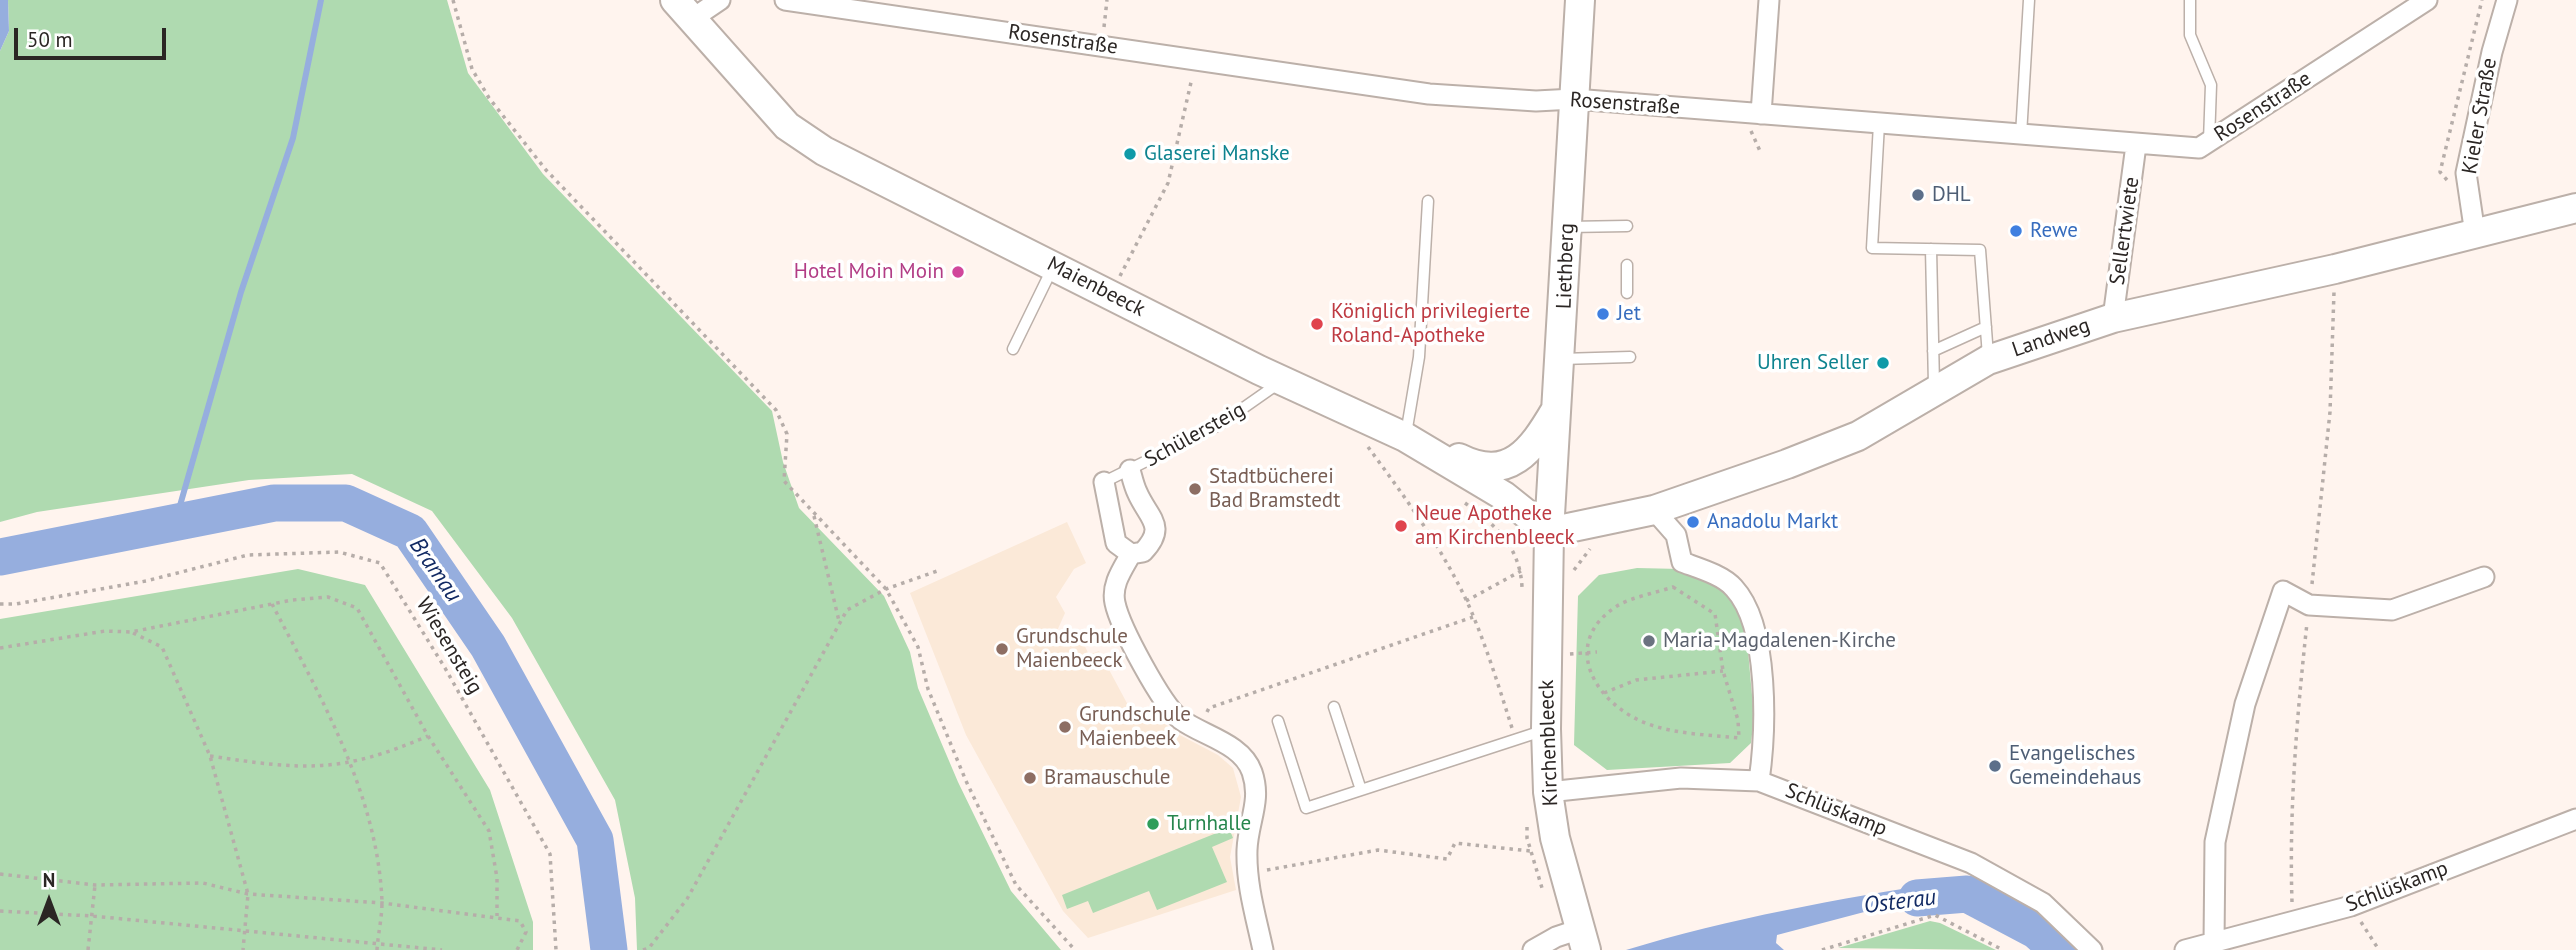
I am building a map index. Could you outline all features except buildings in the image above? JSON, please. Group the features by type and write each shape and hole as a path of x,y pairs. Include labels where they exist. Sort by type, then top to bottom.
{"street":[{"path":"684,9 720,0"},
{"name":"Rosenstraße","path":"786,0 1429,94 1536,101 1574,99 2200,148 2427,0"},
{"name":"Liethberg","path":"1549,532 1580,0"},
{"path":"1761,114 1769,0"},
{"name":"Kieler Straße","path":"2475,234 2466,173 2492,52 2507,0"},
{"name":"Maienbeeck","path":"684,9 787,126 824,151 1282,381 1405,437 1504,496 1549,532"},
{"name":"Sellertwiete","path":"2113,318 2136,145"},
{"name":"Landweg","path":"1549,532 1654,510 1858,436 1988,360 2113,318 2576,208"},
{"path":"1405,437 1422,440 1468,462 1492,467 1515,461 1536,443 1558,405"},
{"path":"1104,482 1116,543 1131,554 1143,552 1152,543 1156,527 1137,493 1130,470"},
{"path":"1654,510 1676,535 1682,562 1734,587 1748,614 1758,642 1763,681 1763,746 1759,781"},
{"name":"Kirchenbleeck","path":"1549,532 1546,729 1548,792 1555,838 1583,939"},
{"path":"1131,554 1115,582 1115,603 1153,684 1183,720 1237,751 1251,768 1258,792 1247,847 1248,873 1264,950"},
{"path":"2214,943 2215,842 2245,704 2283,591 2309,605 2392,610 2484,577"},
{"name":"Schlüskamp","path":"1548,792 1681,778 1759,781 1971,863 2043,903 2092,950"},
{"name":"Schlüskamp","path":"2185,950 2351,906 2576,819"},
{"path":"1533,950 1556,937 1583,939"}],"lane":[{"path":"2021,135 2029,0"},
{"path":"2190,0 2190,36 2211,85 2209,142"},
{"path":"1880,124 1872,248 1980,250 1988,360"},
{"path":"1405,437 1419,357 1428,201"},
{"path":"1567,227 1627,226"},
{"path":"1931,249 1935,393"},
{"path":"1013,349 1039,301 1054,265"},
{"path":"1627,293 1628,265"},
{"path":"1933,351 1986,327"},
{"path":"1561,359 1630,357"},
{"name":"Schülersteig","path":"1104,482 1219,425 1282,381"},
{"path":"1334,707 1361,790"},
{"path":"1278,722 1306,808 1546,729"}],"path":[{"path":"453,0 472,69 530,149 776,410 787,434 783,481 886,589 918,647 928,689 966,781 1016,885 1075,950"},
{"path":"1101,46 1107,0"},
{"path":"1111,293 1168,183 1197,59"},
{"path":"1366,443 1427,530 1466,601 1515,739"},
{"path":"1462,501 1487,520 1515,551 1521,571 1522,596"},
{"path":"813,514 840,623"},
{"path":"1570,574 1594,544"},
{"name":"Wiesensteig","path":"0,604 16,604 146,582 247,555 339,552 380,563 446,668 550,854 556,950"},
{"path":"643,950 649,948 687,899 847,610 886,589 940,570"},
{"path":"1466,601 1521,571"},
{"path":"1673,587 1715,614 1723,671 1738,720 1739,738 1647,724 1624,711 1604,693 1589,671 1586,653 1587,639 1617,606 1673,587"},
{"path":"0,648 105,631 131,632 272,604 328,597 357,608 428,736 489,831 497,878 497,916"},
{"path":"272,604 321,698 350,762 371,833 382,903 377,950"},
{"path":"1183,720 1209,708 1473,617"},
{"path":"131,632 162,647 211,756 248,894 243,950"},
{"path":"1568,664 1569,646"},
{"path":"1568,654 1597,652"},
{"path":"1604,693 1636,680 1723,671"},
{"path":"211,756 287,768 326,767 380,756 428,736"},
{"path":"1527,815 1531,851 1545,900"},
{"path":"1248,873 1310,865 1378,850 1447,859 1455,843 1531,851"},
{"path":"0,874 95,885 203,883 248,894 382,903 497,916 520,921 526,932 517,950"},
{"path":"88,950 95,885"},
{"path":"2351,906 2379,950"},
{"path":"0,911 92,916 442,950"},
{"path":"1822,950 1935,915 2003,950"}],"shaded area":[{"name":"Grundschule Maienbeek","path":"1067,522 1086,563 1074,569 1056,597 1065,613 1053,640 1077,629 1089,655 1099,651 1136,720 1153,712 1174,732 1218,755 1233,768 1241,797 1230,857 1236,890 1088,938 1063,911 966,735 910,593"}],"green space":[{"path":"8,0 447,0 468,73 543,174 772,411 783,462 799,508 884,596 910,652 918,688 958,782 1011,891 1061,950 637,950 635,898 615,800 512,618 432,511 352,474 249,480 37,512 0,522 0,51 9,31"},
{"path":"1637,568 1681,569 1706,576 1730,596 1745,618 1754,717 1751,743 1730,763 1607,770 1574,745 1578,596 1599,575"},
{"path":"298,569 365,585 490,790 533,922 533,950 0,950 0,619"},
{"path":"1229,828 1233,838 1212,847 1227,882 1157,910 1149,891 1093,913 1088,901 1067,909 1062,895"},
{"path":"1930,921 1940,923 1996,950 1838,948"}],"water":[{"path":"0,0 8,0 9,31 0,51"},
{"path":"1946,882 1966,887 1966,905 1933,900 1887,906 1777,935 1776,943 1784,950 1626,950 1784,910"}],"waterway":[{"path":"175,523 241,292 293,138 321,0"},
{"name":"Bramau","path":"0,557 274,503 346,503 410,532 488,646 595,840 609,950"},
{"name":"Osterau","path":"1917,898 1967,894 2037,931 2058,950"}],"place":[{"name":"Glaserei Manske","path":"1130,154"},
{"name":"DHL","path":"1918,195"},
{"name":"Rewe","path":"2016,231"},
{"name":"Hotel Moin Moin","path":"958,272"},
{"name":"Jet","path":"1603,314"},
{"name":"Königlich privilegierte Roland-Apotheke","path":"1317,324"},
{"name":"Uhren Seller","path":"1883,363"},
{"name":"Stadtbücherei Bad Bramstedt","path":"1195,489"},
{"name":"Anadolu Markt","path":"1693,522"},
{"name":"Neue Apotheke am Kirchenbleeck","path":"1401,526"},
{"name":"Maria-Magdalenen-Kirche","path":"1649,641"},
{"name":"Grundschule Maienbeeck","path":"1002,649"},
{"name":"Grundschule Maienbeek","path":"1065,727"},
{"name":"Evangelisches Gemeindehaus","path":"1995,766"},
{"name":"Bramauschule","path":"1030,778"},
{"name":"Turnhalle","path":"1153,824"}]}
